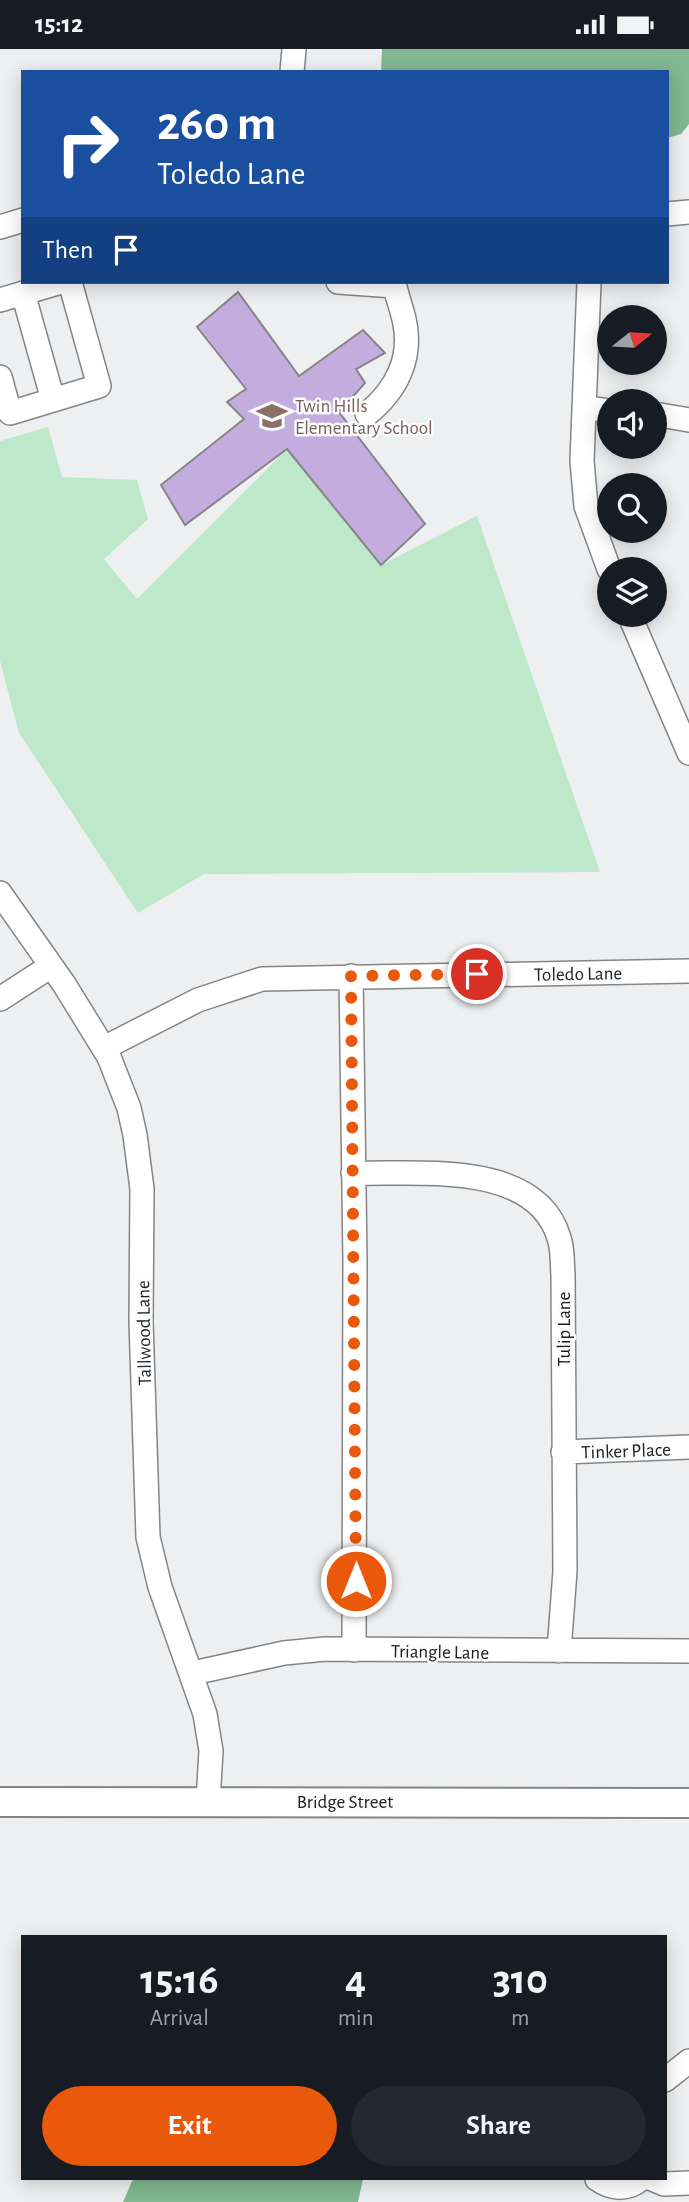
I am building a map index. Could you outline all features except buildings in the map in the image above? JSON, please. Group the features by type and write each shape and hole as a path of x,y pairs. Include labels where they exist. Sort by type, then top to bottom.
{"main road":[{"name":"Bridge Street","path":"0,1802 689,1803"}],"street":[{"path":"292,70 294,49"},
{"path":"669,214 689,212"},
{"path":"0,227 21,221"},
{"path":"0,300 54,284"},
{"path":"0,377 10,413 99,386 71,284"},
{"path":"366,414 390,390 403,367 408,348 405,319 394,284"},
{"path":"589,284 582,461 586,506 605,557"},
{"path":"23,293 53,400"},
{"path":"584,407 597,409"},
{"path":"667,416 689,420"},
{"path":"635,627 689,753"},
{"name":"Tallwood Lane","path":"0,893 104,1048 129,1108 141,1176 144,1483 148,1537 160,1587 193,1673 205,1714 211,1751 208,1801"},
{"path":"0,999 51,966"},
{"name":"Toledo Lane","path":"104,1048 198,1000 239,985 286,976 689,971"},
{"path":"351,976 356,1462 354,1650"},
{"name":"Tulip Lane","path":"353,1173 445,1174 489,1180 514,1188 546,1215 559,1238 563,1275 565,1571 559,1651"},
{"name":"Tinker Place","path":"563,1453 689,1447"},
{"name":"Triangle Lane","path":"193,1673 303,1650 689,1651"},
{"path":"667,2078 689,2061"},
{"path":"599,2180 615,2187 626,2187 639,2180"},
{"path":"654,2180 664,2184 689,2183"}],"green space":[{"path":"382,49 689,49 689,124 681,134 669,137 669,70 381,70"},
{"path":"48,427 62,477 137,480 148,519 104,559 137,599 287,449 381,565 477,516 600,872 204,874 138,913 19,733 0,661 0,441"},
{"path":"133,2180 363,2180 358,2202 123,2202"}],"place":[{"name":"Twin Hills Elementary School","path":"272,416"}],"route":[{"path":"356,1581 351,976 477,974"}]}
